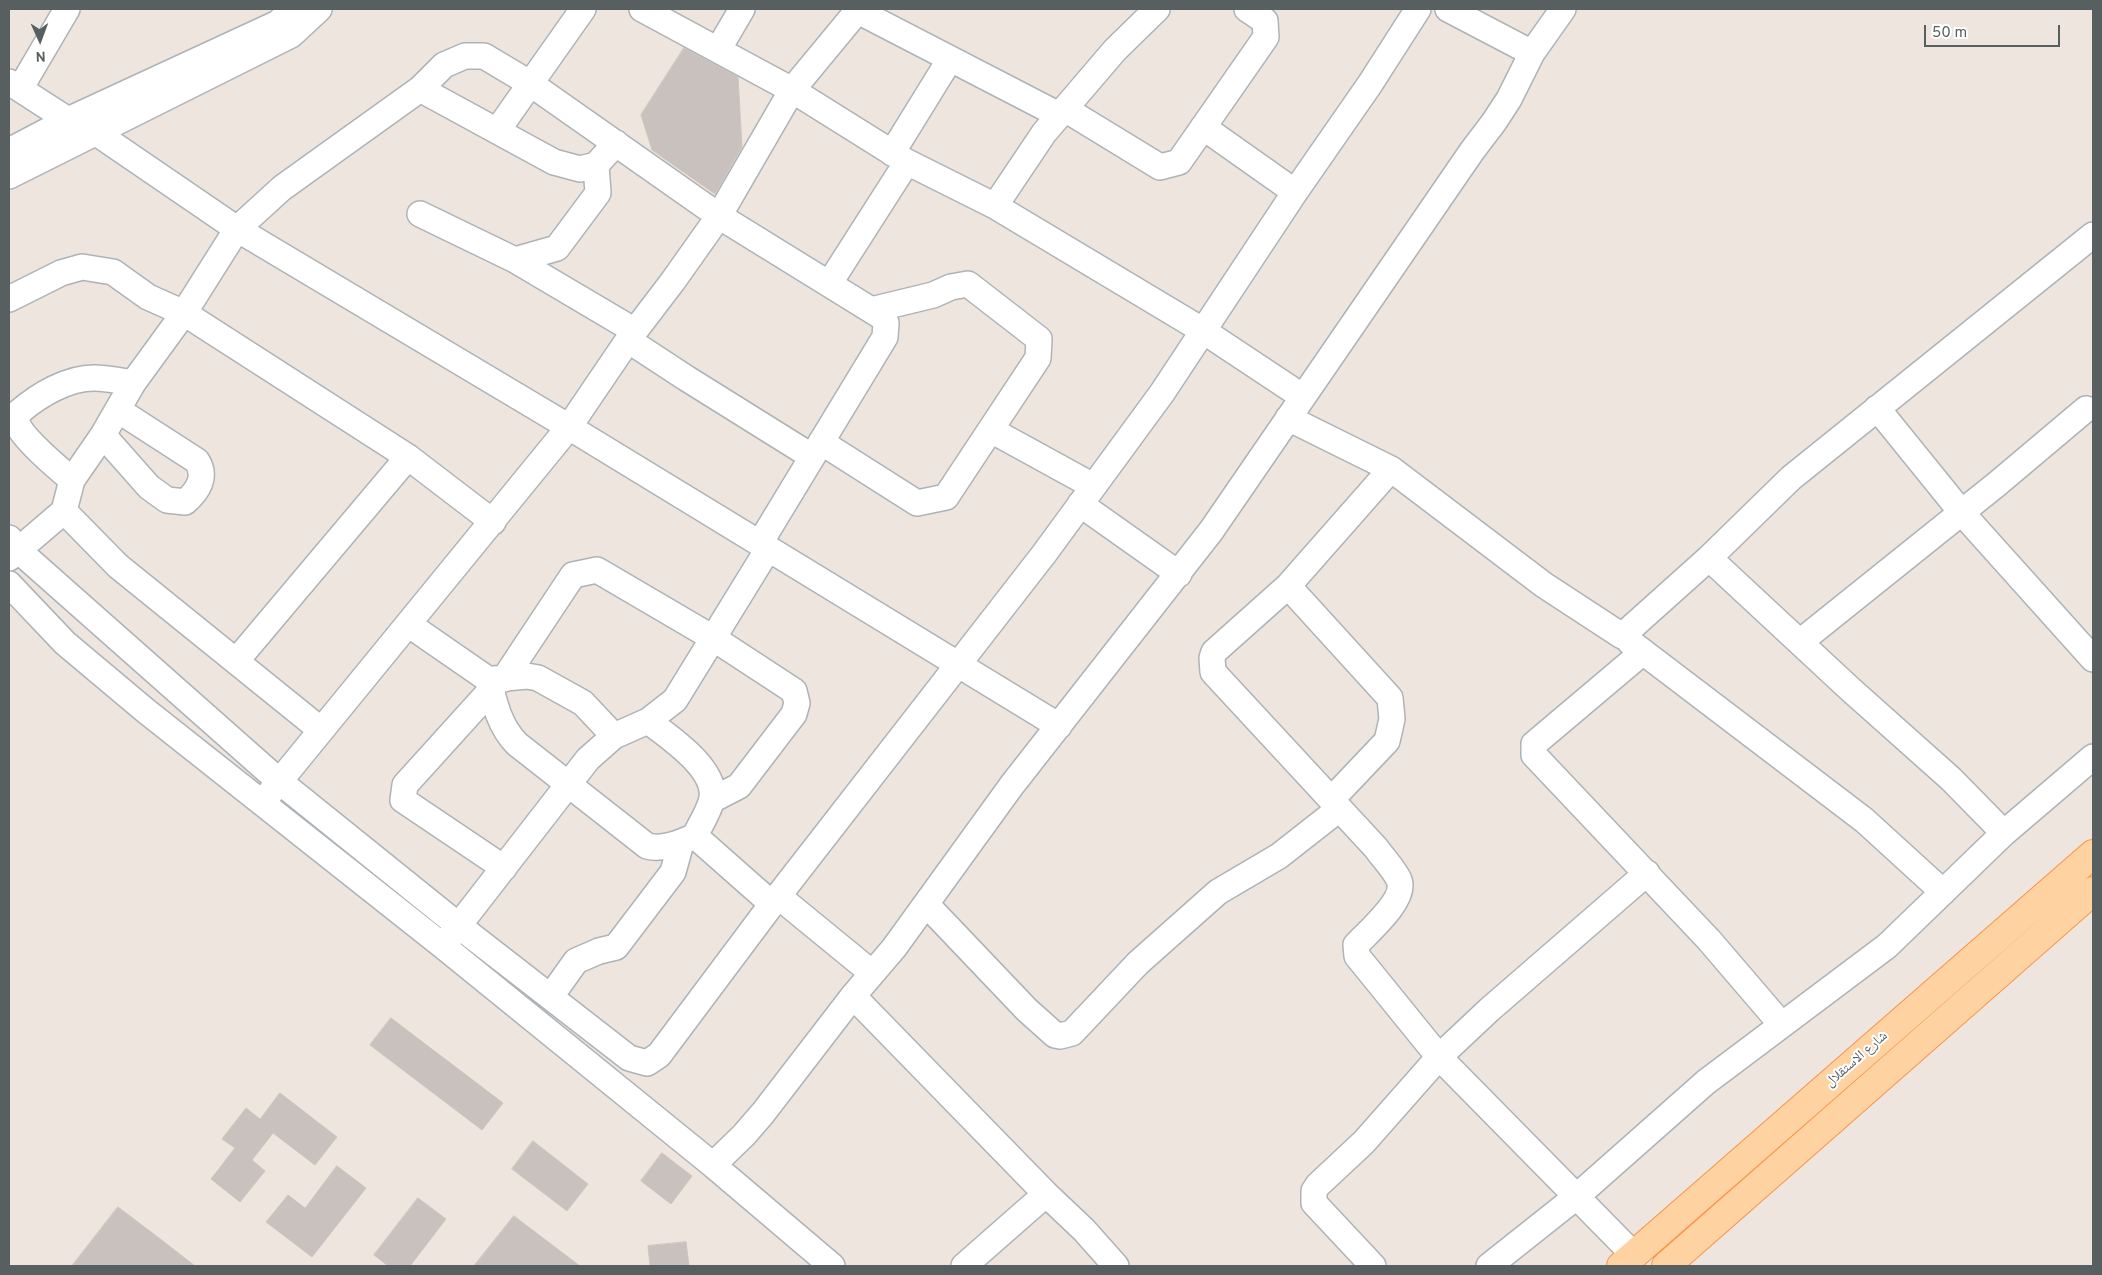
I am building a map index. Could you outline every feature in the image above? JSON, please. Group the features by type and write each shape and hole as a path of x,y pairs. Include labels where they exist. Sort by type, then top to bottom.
{"main road":[{"name":"شارع الاستقلال","path":"1628,1260 2093,854"},
{"name":"شارع الاستقلال","path":"1666,1266 2093,891"}],"street":[{"path":"67,9 15,85 68,120 95,132 237,229 569,427 1060,726"},
{"path":"9,151 68,120 278,23 293,9"},
{"path":"9,176 291,35 319,9"},
{"path":"497,131 583,9"},
{"path":"642,9 792,90 900,158 995,206 1202,330 1303,397"},
{"path":"718,50 742,9"},
{"path":"261,803 569,427 631,335 719,216 792,90 857,9 950,59 1062,112 1160,167 1179,162 1266,37 1265,21 1247,9"},
{"path":"995,206 1044,133 1116,50 1157,9"},
{"path":"443,946 459,926 504,868 588,759 614,736 648,721 675,700 713,638 816,449 885,337 886,323 884,318 872,310 719,216 531,84 484,56 465,56 444,65 420,89 282,188 237,229 184,314 133,383 103,435 72,480 64,511 12,549 280,780 459,926 629,1058 647,1063 659,1055 775,900 1044,554 1162,393 1202,330 1370,84 1418,9"},
{"path":"1448,9 1532,53"},
{"path":"712,1164 744,1135 763,1113 872,972 894,948 1012,785 1179,574 1250,476 1288,418 1494,122 1509,99 1532,53 1563,9"},
{"path":"830,284 900,158 950,59"},
{"path":"420,89 554,162 580,169 596,165 616,143"},
{"path":"1203,127 1295,192"},
{"path":"515,260 557,248 598,192 596,165"},
{"path":"420,214 515,260 631,335 686,378 816,449 917,503 946,498 1038,358 1039,338 968,284 951,287 933,295 872,310"},
{"path":"1622,636 1709,558 1791,478 2093,235"},
{"path":"9,299 61,274 82,267 113,272 148,297 184,314 408,457 492,522"},
{"path":"72,480 21,431 16,421 19,412 46,393 70,382 94,378 133,383"},
{"path":"1877,408 1962,513 2093,659"},
{"path":"103,435 149,487 167,500 184,502 195,494 202,480 202,468 196,461 118,410"},
{"path":"1800,642 2091,410"},
{"path":"1288,418 1391,469 1544,585 1622,636 1864,820 1943,892"},
{"path":"991,430 1087,495 1179,574"},
{"path":"237,660 408,457"},
{"path":"1391,469 1288,586 1214,652 1213,672 1376,848 1399,879 1401,887 1394,904 1356,945 1357,956 1439,1057 1576,1197 1628,1260"},
{"path":"64,511 118,566 237,660 321,730"},
{"path":"1709,558 1951,779 2004,833"},
{"path":"504,868 403,800 405,785 495,683 573,575 597,570 713,638 794,691 797,703 794,714 739,786 712,800 688,839 673,872 616,947 599,951 576,961 551,996"},
{"path":"9,584 65,644 712,1164 832,1266"},
{"path":"926,904 1027,1010 1055,1035 1066,1036 1078,1027 1138,963 1218,892 1279,856 1335,804 1388,741 1392,719 1390,698 1288,586"},
{"path":"408,624 495,683 527,676 538,678 583,703 614,736"},
{"path":"1643,652 1534,744 1534,754 1709,940 1781,1024"},
{"path":"495,683 493,701 509,736 517,744 647,846 657,849 688,839"},
{"path":"648,721 694,758 711,782 712,800"},
{"path":"1489,1266 1576,1197 1706,1082 1887,946 2004,833 2093,757"},
{"path":"688,839 775,900 872,972"},
{"path":"1372,1266 1314,1203 1314,1191 1364,1142 1439,1057 1489,1010 1647,873"},
{"path":"853,996 1046,1194 1084,1230 1116,1266"},
{"path":"964,1266 1046,1194"}],"building":[{"path":"684,48 738,77 742,147 715,194 652,150 641,115"},
{"path":"391,1018 503,1103 482,1130 370,1045"},
{"path":"280,1093 337,1137 315,1165 273,1133 252,1160 265,1171 240,1202 211,1179 235,1148 222,1139 246,1108 260,1119"},
{"path":"533,1141 588,1184 567,1211 512,1169"},
{"path":"662,1153 692,1176 671,1204 641,1181"},
{"path":"337,1166 366,1188 312,1257 266,1222 288,1195 305,1208"},
{"path":"418,1198 446,1219 410,1266 388,1266 374,1255"},
{"path":"118,1207 159,1238 195,1266 72,1266"},
{"path":"514,1216 580,1266 474,1266"},
{"path":"686,1242 689,1266 650,1266 648,1246"}]}
